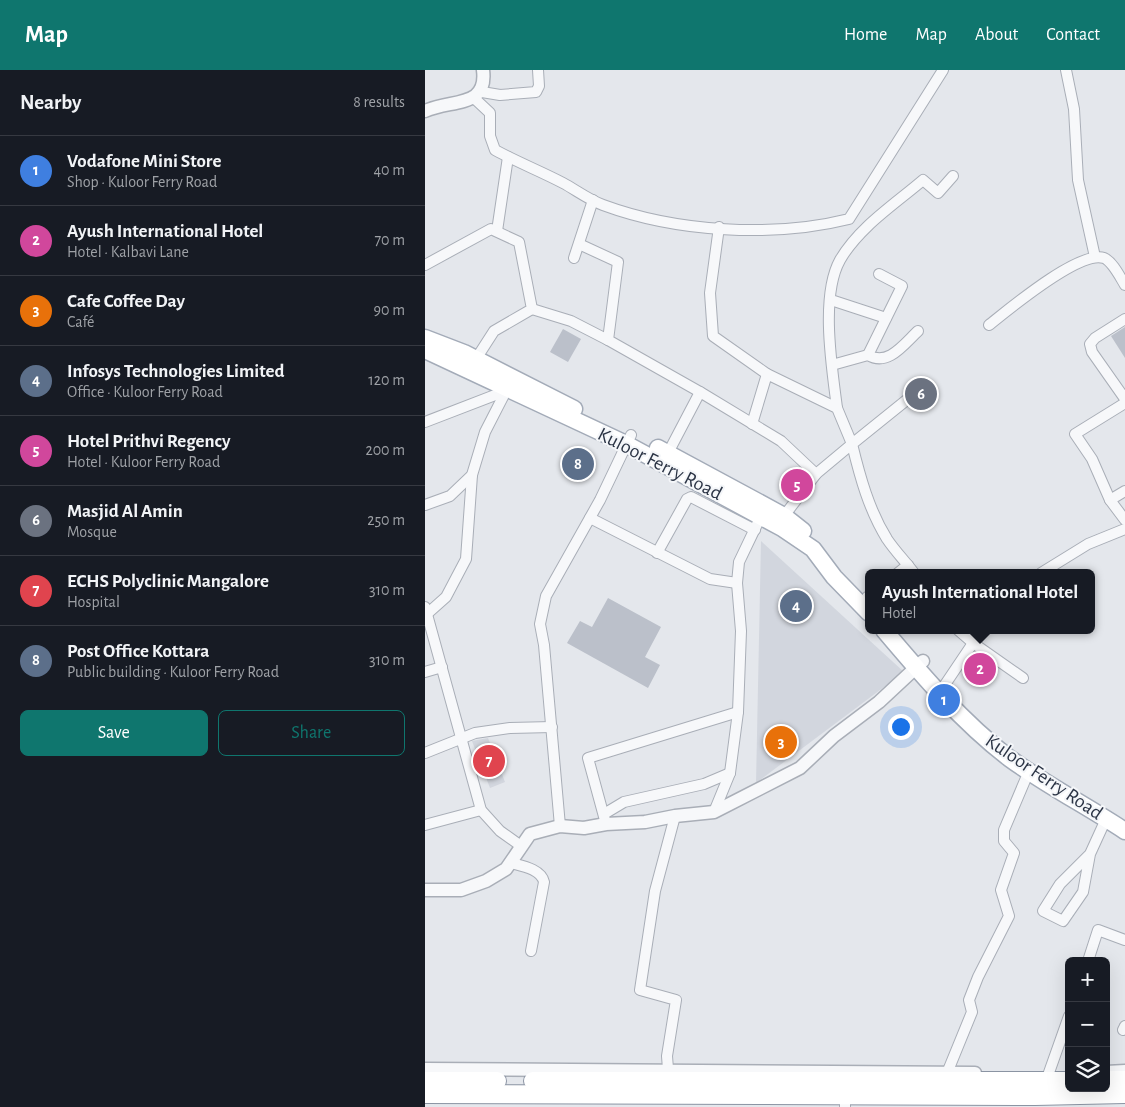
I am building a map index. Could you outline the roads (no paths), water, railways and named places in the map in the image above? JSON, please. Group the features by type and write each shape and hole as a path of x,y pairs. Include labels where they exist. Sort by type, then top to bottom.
{"highway":[{"path":"425,1080 945,1077 1047,1078 1065,1080"},
{"path":"1110,1080 1125,1080"},
{"path":"425,1094 717,1100 1034,1101 1125,1094"}],"main road":[{"name":"Kuloor Ferry Road","path":"425,338 476,359 589,416 758,523 813,549 834,577 865,599"},
{"name":"Kuloor Ferry Road","path":"425,350 507,390 629,440 668,453 784,516 836,562 865,597"},
{"name":"Kuloor Ferry Road","path":"888,634 942,688 1002,740 1125,821"},
{"name":"Kuloor Ferry Road","path":"899,634 920,664"},
{"name":"Kuloor Ferry Road","path":"942,688 963,719 1010,758 1125,831"}],"street":[{"path":"478,95 485,81 483,70"},
{"path":"425,111 478,95 536,92 539,86 538,70"},
{"path":"478,95 489,113 490,136 495,150 593,200 643,218 669,223 766,230 830,224 849,219 943,70"},
{"path":"1066,70 1074,109 1079,180 1095,257"},
{"path":"497,231 509,157"},
{"path":"911,569 887,539 873,512 863,487 852,444 837,408 829,345 832,286 840,260 867,227 923,180 938,193 953,176"},
{"path":"574,258 593,200"},
{"path":"719,227 710,293 713,336 767,374 837,408"},
{"path":"425,265 491,228 519,242 532,309"},
{"path":"579,244 618,262 608,340"},
{"path":"989,325 1044,282 1095,257 1105,259 1111,264 1125,285"},
{"path":"832,365 868,354 902,286 879,274"},
{"path":"831,300 886,318"},
{"path":"476,359 494,331 532,309 571,321 701,392 781,441 816,474"},
{"path":"1125,319 1095,338 1090,344 1092,352 1125,401 1075,434 1092,459 1110,500 1125,520"},
{"path":"868,354 874,358 887,358 918,331"},
{"path":"752,424 767,374"},
{"path":"425,422 507,390"},
{"path":"507,390 485,432 472,475 466,559 446,598 426,610 481,810 500,831 521,846"},
{"path":"784,516 816,474 919,390"},
{"path":"668,453 701,392"},
{"path":"560,826 544,645 540,624 546,596 590,518 629,440"},
{"path":"425,505 450,496 472,475"},
{"path":"1110,500 1125,491"},
{"path":"657,553 687,499 691,497 758,523 739,562 737,583 741,632 738,712 730,772 714,812"},
{"path":"590,518 710,580 737,583"},
{"path":"1047,569 1087,544 1125,529"},
{"path":"963,634 1023,678"},
{"path":"942,688 981,634"},
{"path":"605,819 645,822 675,816 714,812 799,768 834,736 879,702 920,664"},
{"path":"425,672 442,667"},
{"path":"605,819 588,758 738,712"},
{"path":"425,753 475,733 511,728 551,727"},
{"path":"425,1069 669,1070 945,1077 973,1012 969,1000 978,977 1009,916 1001,890 1014,853 1005,841 1005,830 1029,770"},
{"path":"425,890 461,890 486,882 506,869 530,834 560,826 584,828 605,819 624,802 704,784 730,772"},
{"path":"425,825 481,810"},
{"path":"669,1070 667,1056 676,1000 640,990 655,891 675,816"},
{"path":"1090,854 1060,884 1043,911 1063,921 1083,892 1090,854 1106,819"},
{"path":"511,863 535,871 543,878 544,882 531,951"},
{"path":"1089,957 1098,930 1125,940"},
{"path":"1065,1027 1047,1078 1065,1075"},
{"path":"1110,1072 1125,1071"}],"place":[{"name":"Masjid Al Amin","path":"921,394"},
{"name":"Post Office Kottara","path":"578,464"},
{"name":"Hotel Prithvi Regency","path":"797,485"},
{"name":"Infosys Technologies Limited","path":"796,606"},
{"name":"Ayush International Hotel","path":"980,669"},
{"name":"Vodafone Mini Store","path":"944,700"},
{"name":"Cafe Coffee Day","path":"781,742"},
{"name":"ECHS Polyclinic Mangalore","path":"489,761"}]}
